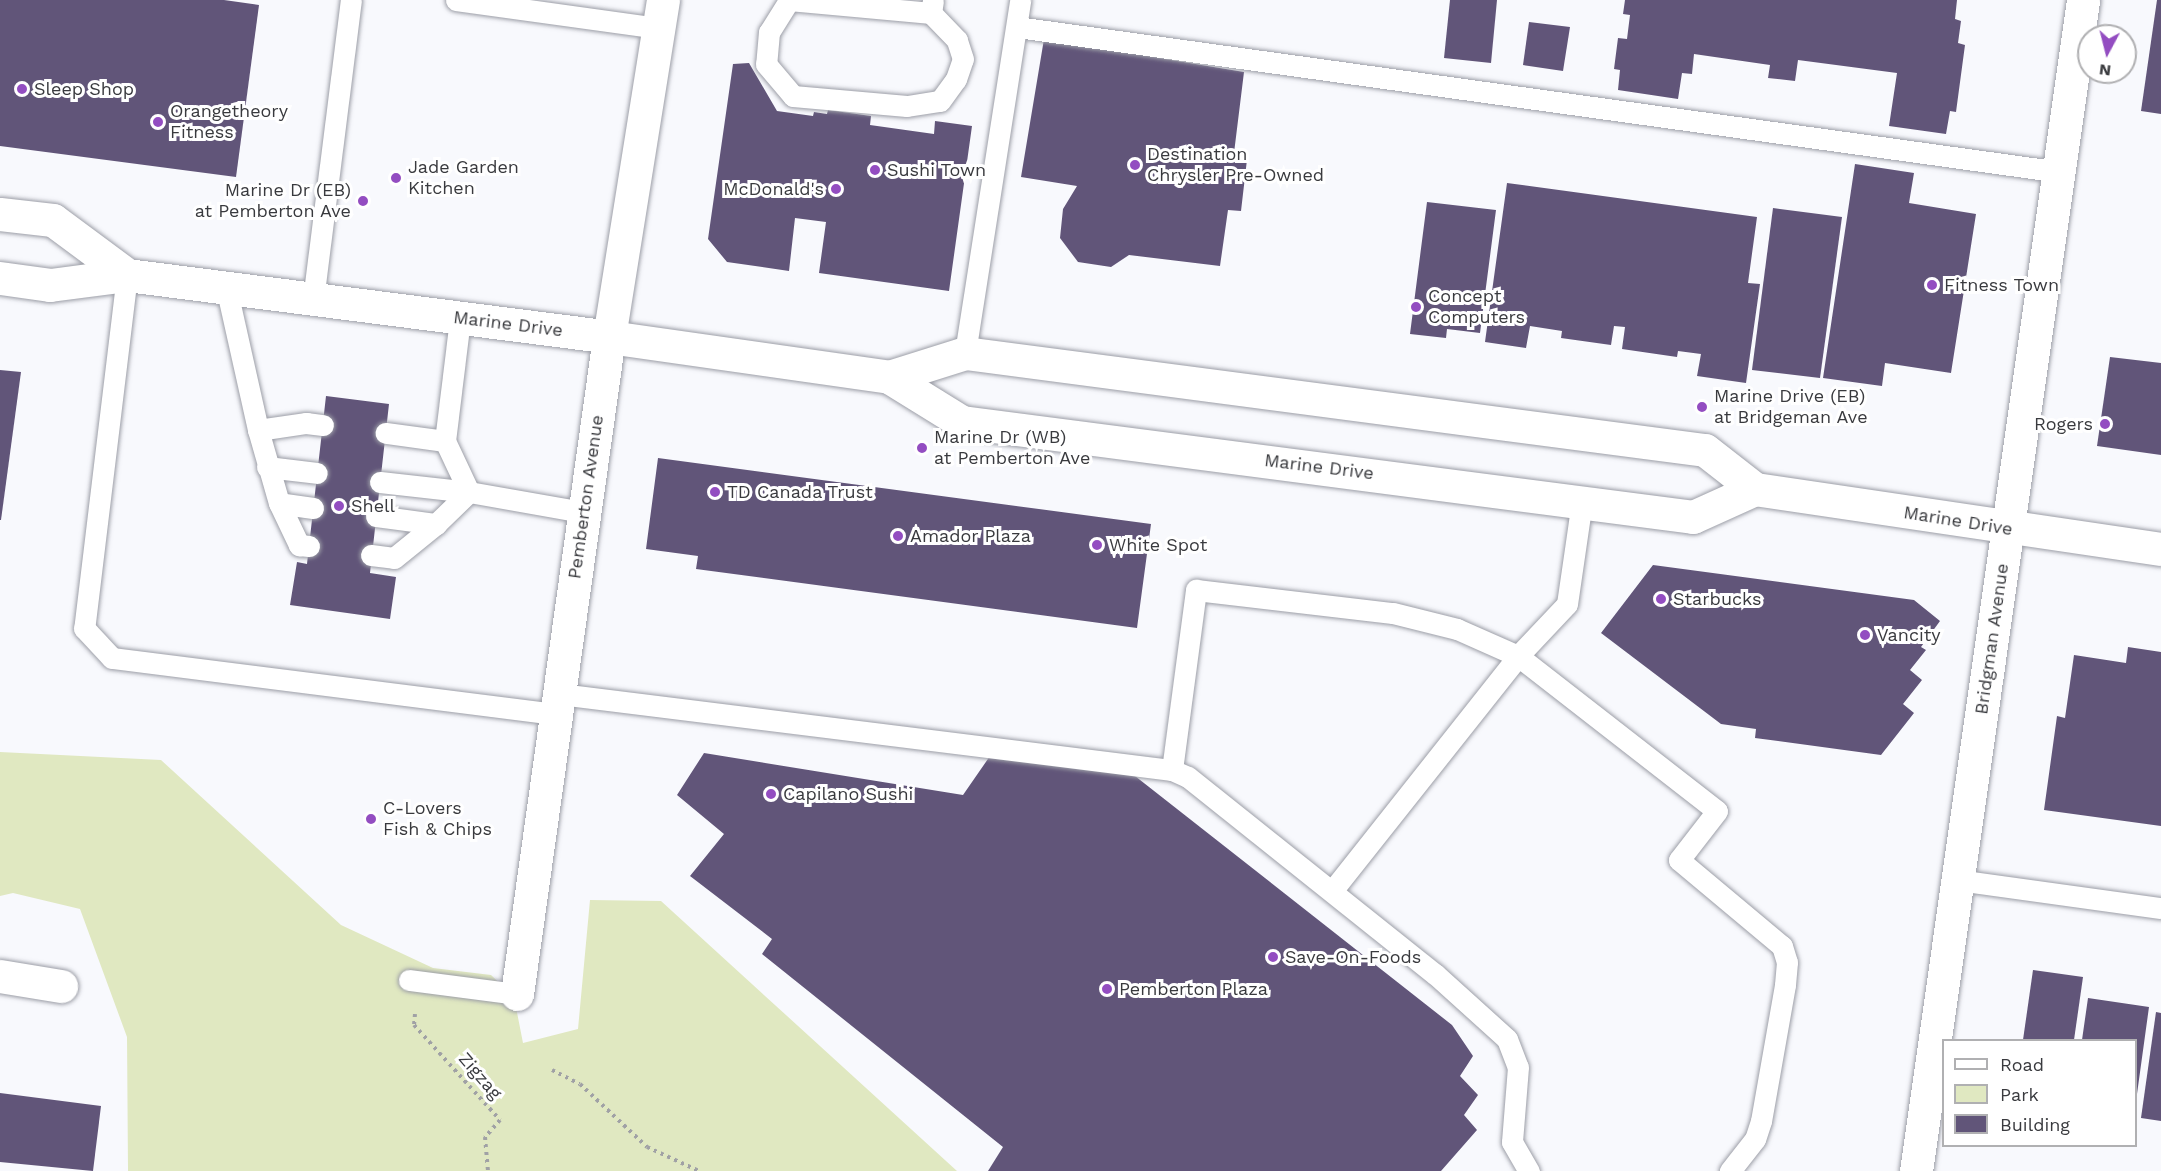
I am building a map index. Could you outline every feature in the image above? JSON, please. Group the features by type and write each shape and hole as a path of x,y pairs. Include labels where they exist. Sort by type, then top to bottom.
{"main road":[{"name":"Bridgman Avenue","path":"1916,1171 2083,0"},
{"name":"Pemberton Avenue","path":"517,994 559,704 583,512 661,14"},
{"name":"Marine Drive","path":"0,214 53,220 127,275"},
{"name":"Marine Drive","path":"0,278 50,285 127,275 227,291 609,337 889,377 962,422 1693,517 1755,489"},
{"name":"Marine Drive","path":"889,377 966,353 1704,450 1755,489 2008,529 2161,549"},
{"path":"0,976 61,986"}],"lane":[{"path":"313,300 351,0"},
{"path":"456,0 661,14"},
{"path":"966,353 1020,0"},
{"path":"788,1 932,7 957,40 963,59 956,79 940,101 907,106 793,96 766,64 769,32 788,1"},
{"path":"1017,27 2060,172"},
{"path":"127,275 84,628 112,658 1172,770 1188,777 1436,974 1508,1039 1518,1067 1512,1142 1529,1171"},
{"path":"227,291 267,467 279,503 299,545 309,546"},
{"path":"460,319 445,441 469,492"},
{"path":"258,430 306,423 323,425"},
{"path":"386,433 445,441"},
{"path":"267,467 317,473"},
{"path":"380,482 469,492 583,512"},
{"path":"371,555 394,558 436,524 469,492"},
{"path":"1332,891 1518,656 1567,604 1582,501"},
{"path":"279,503 313,508"},
{"path":"376,516 436,524"},
{"path":"1172,770 1196,590 1393,613 1457,629 1518,656 1717,811 1679,860 1782,946 1786,962 1785,985 1761,1121 1755,1139 1730,1171"},
{"path":"1958,880 2161,908"},
{"path":"409,980 517,994"}],"path":[{"name":"Zigzag","path":"416,1004 414,1025 500,1120 484,1137 488,1171"},
{"path":"552,1070 580,1084 647,1147 699,1171"}],"green space":[{"path":"0,752 161,760 341,925 433,968 491,975 514,997 523,1043 578,1029 590,900 661,901 957,1171 128,1171 127,1037 80,909 13,893 0,896"}],"building":[{"path":"0,0 224,0 259,5 236,177 0,146"},
{"path":"1450,0 1497,0 1491,63 1444,58"},
{"path":"1625,0 1957,0 1955,19 1961,21 1958,43 1965,45 1956,112 1950,111 1946,134 1889,126 1897,73 1798,60 1795,81 1768,78 1770,65 1694,54 1692,74 1682,73 1678,99 1618,90 1620,70 1614,69 1618,38 1627,39 1630,15 1623,14"},
{"path":"2157,0 2161,0 2161,114 2141,111"},
{"path":"1529,22 1570,27 1563,71 1523,65"},
{"name":"Destination Chrysler Pre-Owned","path":"1044,39 1244,72 1234,153 1248,151 1241,211 1228,210 1220,266 1129,255 1111,267 1078,262 1060,238 1063,209 1077,186 1021,177"},
{"path":"749,63 777,111 813,116 814,112 827,114 828,110 871,116 870,125 934,134 935,121 972,126 949,291 819,273 826,222 795,218 789,271 727,262 708,239 733,64"},
{"path":"1855,164 1914,173 1909,203 1976,214 1951,373 1885,363 1882,386 1823,378"},
{"path":"1507,183 1757,217 1748,283 1760,284 1746,383 1697,376 1701,354 1678,351 1677,357 1622,349 1625,327 1614,326 1611,345 1561,338 1562,331 1530,326 1526,348 1485,342"},
{"path":"1427,202 1496,210 1480,333 1447,329 1446,338 1410,334"},
{"path":"1773,208 1842,217 1820,378 1752,370"},
{"path":"2110,357 2161,363 2161,455 2097,446"},
{"path":"0,370 21,372 1,520 0,520"},
{"path":"326,396 389,404 370,573 396,577 390,619 290,605 297,562 307,564"},
{"name":"Amador Plaza","path":"658,458 1151,524 1137,628 696,569 698,556 646,549"},
{"path":"1653,565 1914,600 1940,621 1921,647 1926,650 1910,670 1922,680 1903,704 1914,713 1881,755 1755,738 1756,729 1721,724 1601,633"},
{"path":"2128,647 2161,652 2161,826 2044,810 2057,716 2065,718 2074,655 2126,663"},
{"name":"Pemberton Plaza","path":"704,753 963,795 990,756 1135,776 1452,1025 1473,1056 1460,1076 1478,1095 1464,1115 1477,1130 1441,1171 988,1171 1003,1147 762,954 772,939 690,876 724,834 677,795"},
{"path":"2033,970 2083,977 2074,1039 2023,1039"},
{"path":"2088,998 2149,1007 2137,1094 2137,1039 2082,1039"},
{"path":"2156,1012 2161,1013 2161,1121 2141,1118"},
{"path":"0,1093 101,1106 93,1171 0,1162"}],"place":[{"name":"Sleep Shop","path":"22,89"},
{"name":"Orangetheory Fitness","path":"158,122"},
{"name":"Destination Chrysler Pre-Owned","path":"1135,165"},
{"name":"Sushi Town","path":"875,170"},
{"name":"Jade Garden Kitchen","path":"396,178"},
{"name":"McDonald's","path":"836,189"},
{"name":"Marine Dr (EB) at Pemberton Ave","path":"363,201"},
{"name":"Fitness Town","path":"1932,285"},
{"name":"Concept Computers","path":"1416,307"},
{"name":"Marine Drive (EB) at Bridgeman Ave","path":"1702,407"},
{"name":"Rogers","path":"2105,424"},
{"name":"Marine Dr (WB) at Pemberton Ave","path":"922,448"},
{"name":"TD Canada Trust","path":"715,492"},
{"name":"Shell","path":"339,506"},
{"name":"Amador Plaza","path":"898,536"},
{"name":"White Spot","path":"1097,545"},
{"name":"Starbucks","path":"1661,599"},
{"name":"Vancity","path":"1865,635"},
{"name":"Capilano Sushi","path":"771,794"},
{"name":"C-Lovers Fish & Chips","path":"371,819"},
{"name":"Save-On-Foods","path":"1273,957"},
{"name":"Pemberton Plaza","path":"1107,989"}]}
